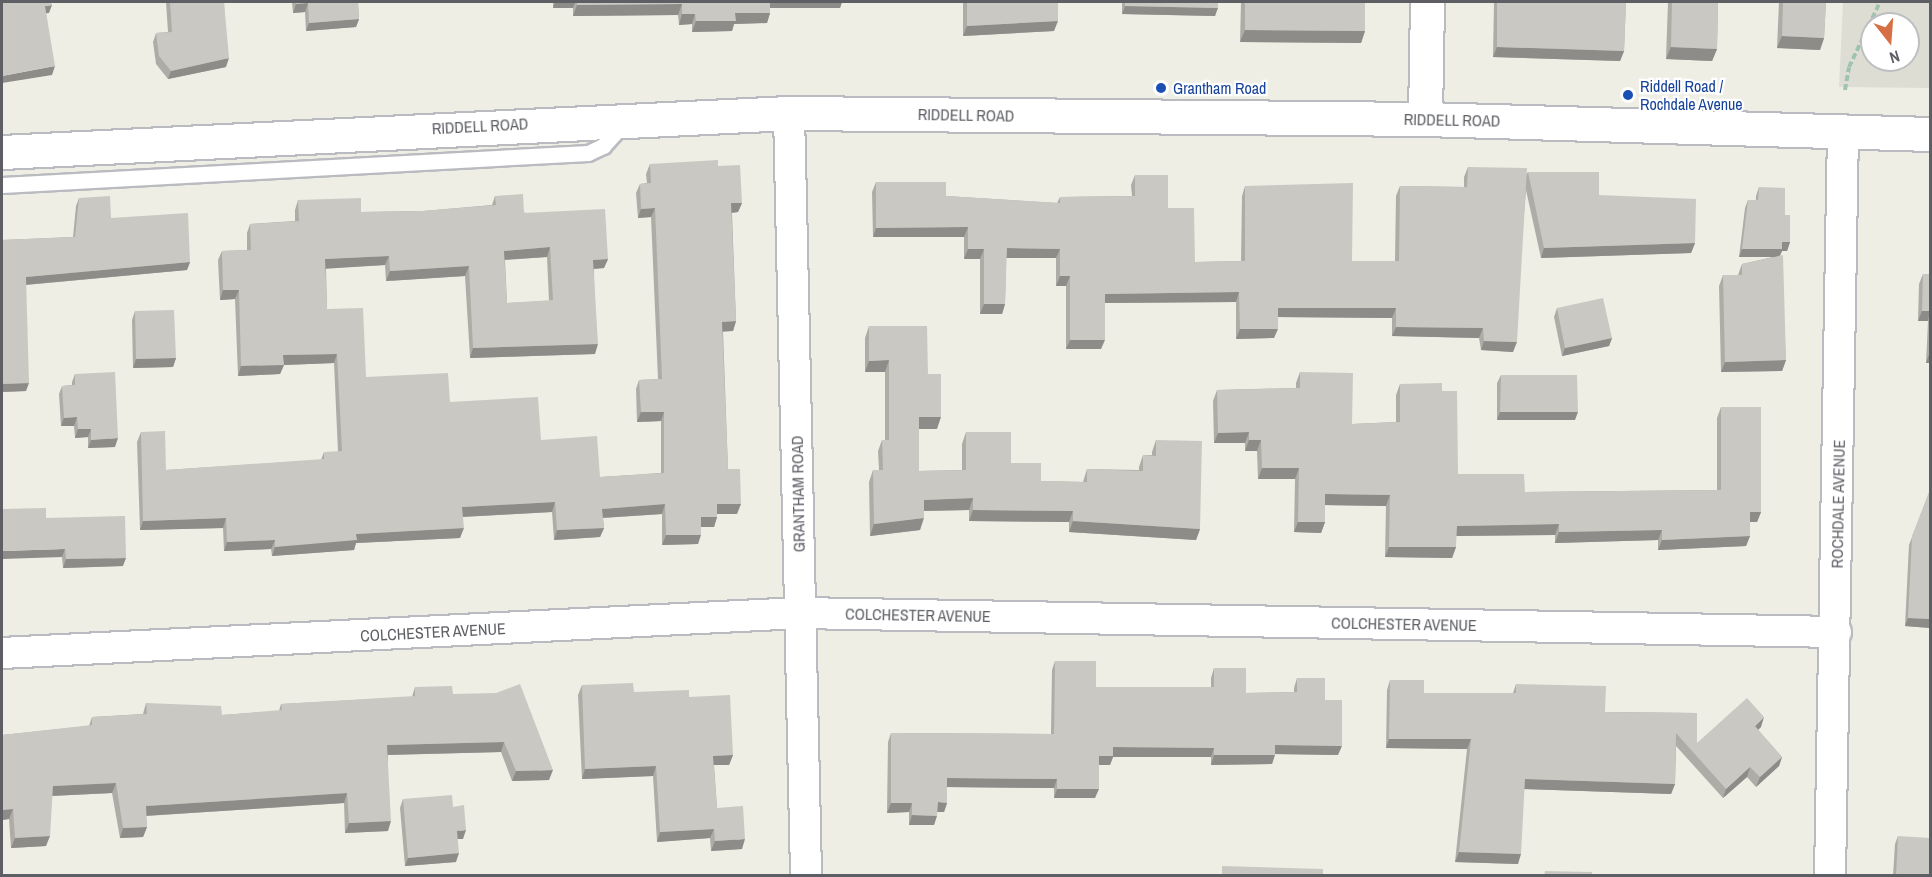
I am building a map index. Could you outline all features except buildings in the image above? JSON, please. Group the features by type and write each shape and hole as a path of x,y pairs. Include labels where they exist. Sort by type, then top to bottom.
{"street":[{"path":"1425,119 1427,2"},
{"name":"RIDDELL ROAD","path":"2,152 628,118 789,113 1425,119 1930,134"},
{"name":"GRANTHAM ROAD","path":"789,113 806,876"},
{"name":"ROCHDALE AVENUE","path":"1830,876 1843,132"},
{"name":"COLCHESTER AVENUE","path":"2,653 800,613 1836,632"}],"lane":[{"path":"2,185 588,153 603,146 628,118"}],"path":[{"path":"1845,90 1849,67 1880,2"}],"shaded area":[{"path":"1843,2 1930,2 1930,88 1839,87"}],"place":[{"name":"Grantham Road","path":"1161,88"},
{"name":"Riddell Road / Rochdale Avenue","path":"1628,95"}]}
